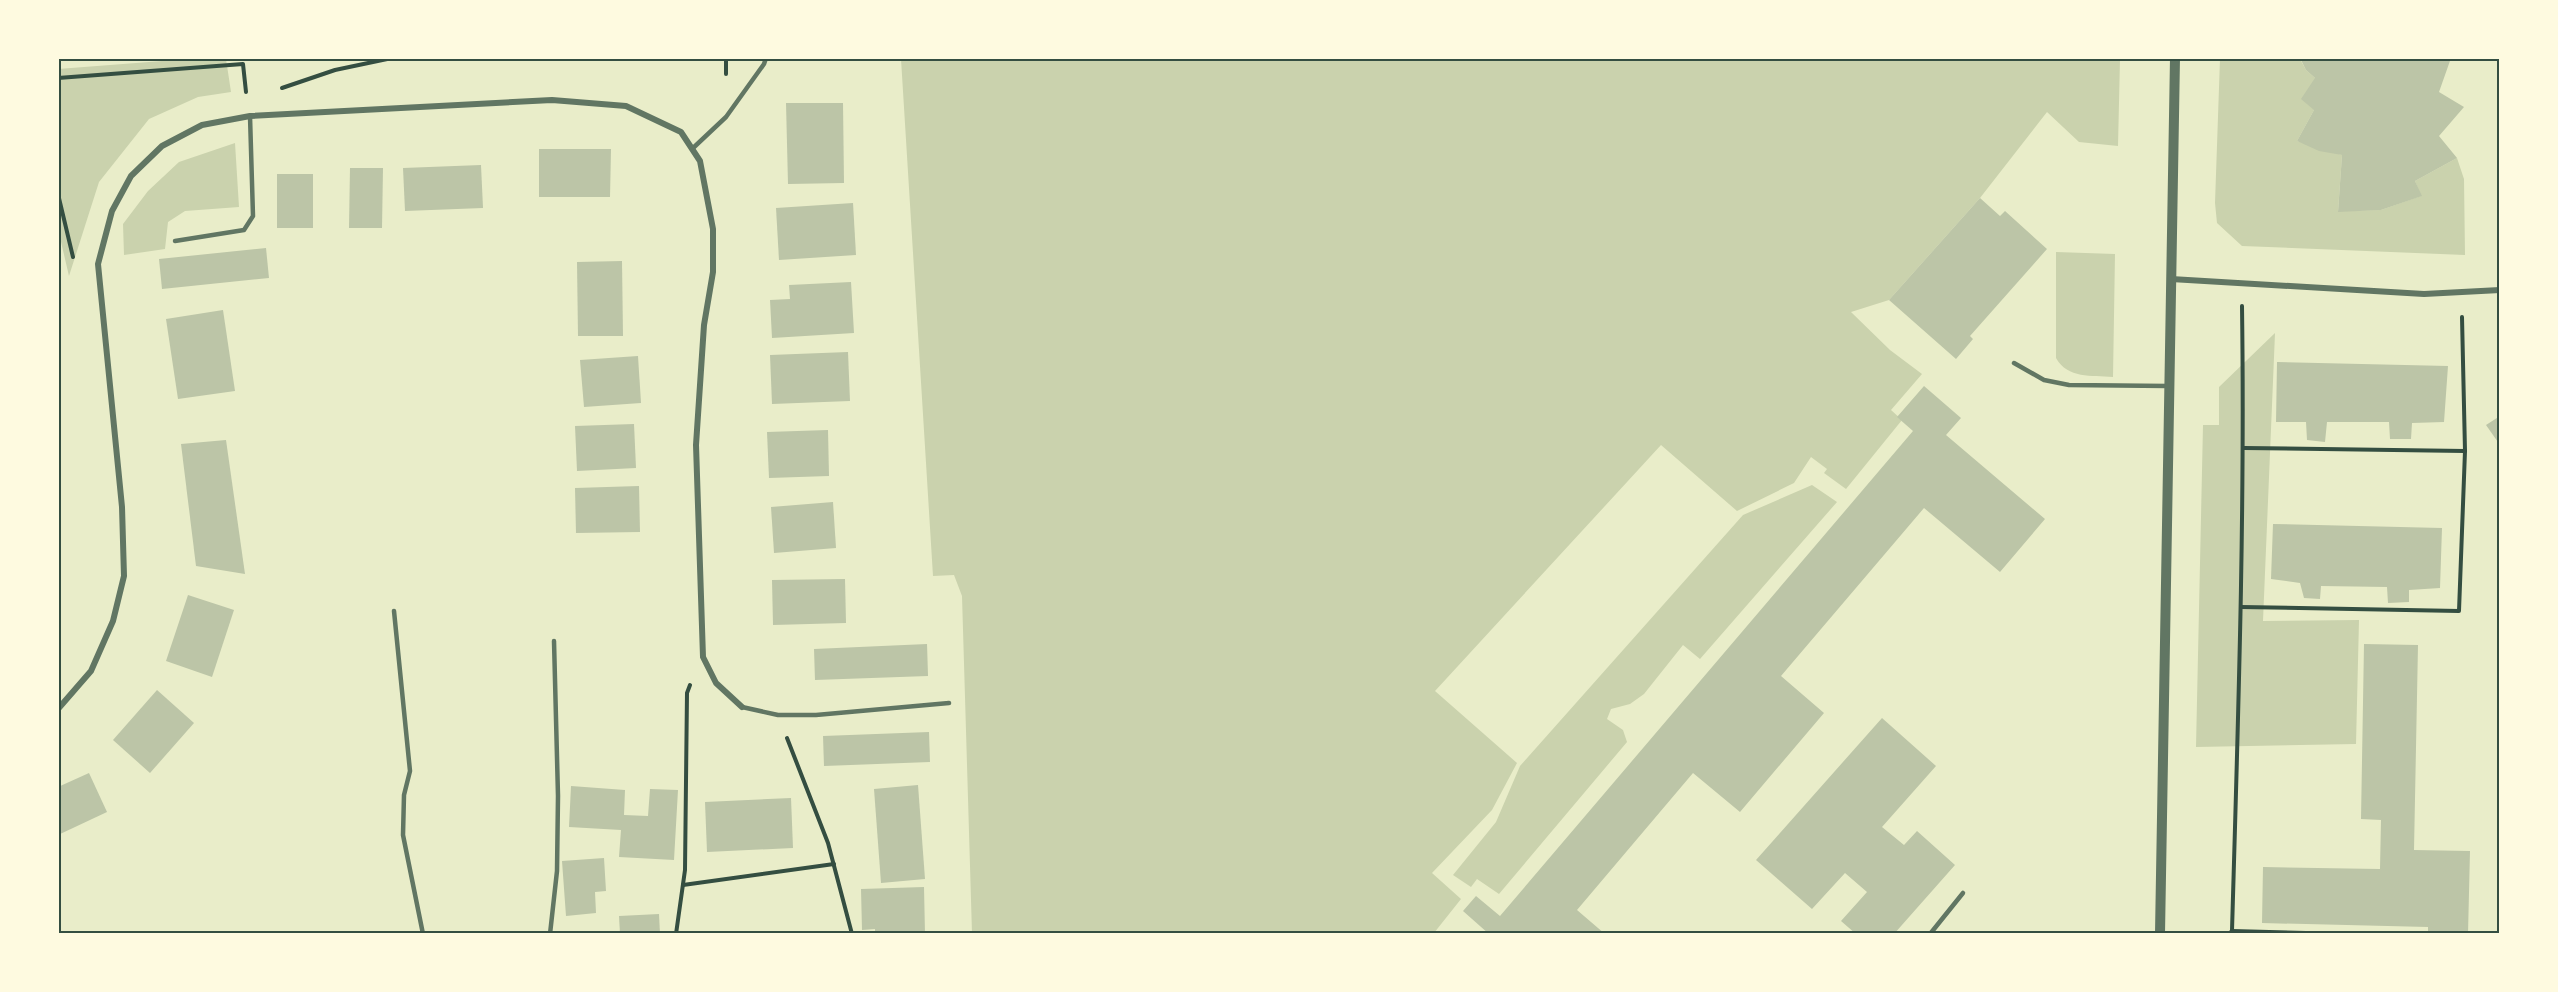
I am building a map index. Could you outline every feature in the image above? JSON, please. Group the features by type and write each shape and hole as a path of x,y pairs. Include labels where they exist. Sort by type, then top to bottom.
{"street":[{"path":"2160,933 2175,58"},
{"path":"58,709 91,671 113,621 124,576 122,507 98,264 111,211 131,176 162,146 202,125 250,116 563,101 626,106 681,132 700,161 713,229 713,272 704,325 696,445 704,657 716,683 742,706"},
{"path":"2170,279 2424,294 2499,290"}],"lane":[{"path":"692,148 726,117 764,64 765,58"},
{"path":"175,241 244,230 253,216 250,116"},
{"path":"2014,363 2044,380 2069,385 2168,386"},
{"path":"394,611 410,771 404,795 403,835 423,933"},
{"path":"550,933 557,871 558,817 554,641"},
{"path":"742,706 778,715 816,715 949,703"},
{"path":"1930,933 1963,892"}],"path":[{"path":"280,88 334,70 392,58"},
{"path":"58,78 243,64 250,116"},
{"path":"2242,282 2244,448 2230,932 2345,933"},
{"path":"2241,607 2459,611 2465,451 2461,292"},
{"path":"2244,448 2465,451"},
{"path":"676,933 683,885 687,693 704,657"},
{"path":"778,715 828,843 852,933"},
{"path":"683,885 834,864"}],"green space":[{"path":"188,59 226,59 231,92 198,97 149,119 99,182 69,276 58,229 58,69"},
{"path":"901,59 2120,59 2118,146 2079,142 2047,112 1980,198 1889,300 1851,312 1890,350 1922,374 1891,410 1902,420 1846,489 1824,473 1827,469 1811,457 1794,483 1737,511 1661,445 1435,691 1517,763 1492,810 1432,873 1461,899 1434,933 972,933 962,596 954,575 933,576"},
{"path":"2220,59 2300,59 2306,70 2315,78 2314,110 2297,141 2342,155 2338,211 2381,210 2421,196 2415,181 2457,158 2464,179 2465,255 2242,246 2217,223 2215,203"},
{"path":"235,143 239,207 185,211 168,222 165,249 124,255 123,224 148,191 179,162"},
{"path":"2056,252 2115,254 2113,377 2074,373 2061,365 2056,358"},
{"path":"2275,333 2263,621 2359,620 2356,744 2196,747 2203,425 2219,425 2219,387"},
{"path":"1812,485 1837,502 1700,659 1683,645 1644,694 1630,704 1611,709 1607,719 1623,730 1627,742 1499,894 1477,879 1471,887 1453,875 1496,822 1520,766 1743,515"}],"building":[{"path":"2300,58 2451,58 2439,92 2464,107 2439,136 2457,158 2415,181 2422,196 2381,210 2338,212 2342,155 2319,151 2297,141 2314,110 2301,99 2315,78 2306,70"},
{"path":"786,103 843,103 844,183 788,184"},
{"path":"539,149 611,149 610,197 539,197"},
{"path":"481,165 483,208 405,211 403,168"},
{"path":"350,168 383,168 382,228 349,228"},
{"path":"277,174 313,174 313,228 277,228"},
{"path":"1980,198 2000,216 2005,211 2047,249 1970,336 1973,339 1956,359 1889,300"},
{"path":"853,203 856,255 779,260 776,208"},
{"path":"266,248 269,278 162,289 159,259"},
{"path":"622,261 623,336 578,336 577,262"},
{"path":"851,282 854,333 772,338 770,300 790,299 789,285"},
{"path":"223,310 235,391 178,399 166,319"},
{"path":"848,352 850,401 772,404 770,355"},
{"path":"638,356 641,403 584,407 580,360"},
{"path":"2277,362 2448,366 2444,422 2412,423 2411,439 2390,439 2389,422 2327,422 2325,442 2307,440 2306,422 2276,422"},
{"path":"1924,386 1961,418 1946,435 2045,519 2000,572 1924,508 1781,676 1824,713 1740,812 1693,773 1577,910 1605,934 1489,934 1463,911 1476,896 1500,916 1913,431 1897,417"},
{"path":"2500,416 2500,445 2486,425"},
{"path":"634,424 636,468 577,471 575,426"},
{"path":"828,430 829,476 769,478 767,432"},
{"path":"226,440 245,574 196,566 181,444"},
{"path":"639,486 640,532 576,533 575,488"},
{"path":"833,502 836,548 774,553 771,507"},
{"path":"2273,524 2442,528 2440,588 2409,590 2409,602 2388,603 2387,587 2321,586 2320,599 2304,598 2300,583 2271,579"},
{"path":"845,579 846,623 773,625 772,580"},
{"path":"188,595 234,610 212,677 166,661"},
{"path":"927,644 928,676 815,680 814,649"},
{"path":"2364,644 2418,645 2414,850 2470,851 2468,934 2428,934 2428,927 2262,923 2263,867 2380,869 2381,820 2361,819"},
{"path":"157,690 194,723 150,773 113,740"},
{"path":"1882,718 1936,766 1882,827 1904,845 1917,831 1955,865 1894,934 1856,934 1841,921 1867,892 1845,873 1812,909 1756,860"},
{"path":"929,732 930,762 824,766 823,736"},
{"path":"89,773 107,812 58,835 58,787"},
{"path":"918,785 925,879 881,883 874,789"},
{"path":"571,786 625,790 624,815 648,816 650,789 678,790 674,860 619,857 621,830 569,827"},
{"path":"791,798 793,848 707,852 705,802"},
{"path":"604,858 606,891 595,892 596,913 566,916 562,861"},
{"path":"924,887 925,934 875,934 875,929 862,930 861,889"},
{"path":"659,914 660,934 620,934 619,916"}]}
